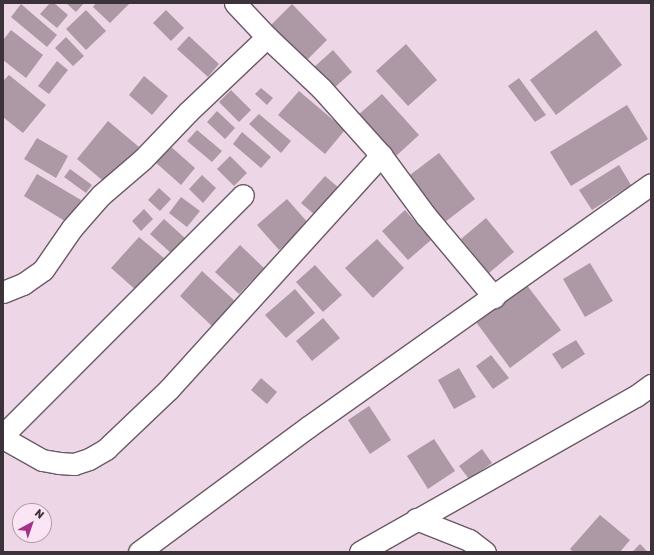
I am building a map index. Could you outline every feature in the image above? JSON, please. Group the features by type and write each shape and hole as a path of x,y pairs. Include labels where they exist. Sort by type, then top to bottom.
{"street":[{"path":"236,3 267,37 320,88 382,154 426,216 494,297"},
{"path":"3,292 24,284 43,270 72,228 102,195 143,160 188,112 267,37"},
{"path":"243,195 3,437 42,460 59,463 74,464 89,459 106,449 169,390 382,154"},
{"path":"139,552 308,427 494,297 651,184"},
{"path":"360,552 629,400 651,385"},
{"path":"416,519 469,540 480,551"}],"building":[{"path":"50,3 54,3 68,15 57,28 40,14"},
{"path":"66,3 84,3 76,12"},
{"path":"96,3 130,3 110,23 93,7"},
{"path":"21,4 57,35 47,47 11,17"},
{"path":"292,4 327,40 305,62 270,26"},
{"path":"86,10 106,31 86,50 66,29"},
{"path":"166,10 184,28 171,41 153,23"},
{"path":"11,30 43,55 26,78 3,60 3,40"},
{"path":"596,30 622,65 556,115 530,80"},
{"path":"189,36 219,64 208,77 177,49"},
{"path":"66,37 84,56 73,66 55,48"},
{"path":"406,44 437,80 408,106 376,71"},
{"path":"333,50 352,72 333,89 313,68"},
{"path":"57,61 68,70 49,94 38,86"},
{"path":"9,75 46,105 23,133 3,117 3,81"},
{"path":"144,76 168,96 152,115 129,95"},
{"path":"519,78 546,115 535,122 508,86"},
{"path":"261,88 273,98 267,105 255,94"},
{"path":"231,90 251,110 239,122 219,102"},
{"path":"299,91 345,130 325,154 278,115"},
{"path":"382,94 419,135 395,157 357,116"},
{"path":"627,105 648,139 571,186 550,152"},
{"path":"217,111 235,128 225,139 207,122"},
{"path":"259,114 291,141 281,153 249,124"},
{"path":"108,121 139,147 108,185 77,159"},
{"path":"197,130 222,151 212,162 187,141"},
{"path":"242,132 271,157 261,168 233,144"},
{"path":"37,138 68,156 56,178 24,159"},
{"path":"169,145 195,168 181,185 154,161"},
{"path":"439,153 475,199 445,222 410,175"},
{"path":"230,156 247,173 234,186 217,169"},
{"path":"619,165 631,185 592,210 579,190"},
{"path":"70,169 92,185 86,193 64,177"},
{"path":"37,174 81,200 68,223 24,196"},
{"path":"202,175 216,188 203,203 189,189"},
{"path":"325,176 339,188 315,215 301,203"},
{"path":"159,188 171,199 160,211 148,200"},
{"path":"181,197 200,211 187,227 169,213"},
{"path":"287,199 309,224 279,250 257,225"},
{"path":"144,209 153,219 141,231 132,221"},
{"path":"405,210 431,240 408,260 382,231"},
{"path":"486,218 514,252 489,273 461,239"},
{"path":"164,219 186,239 172,254 150,234"},
{"path":"139,237 165,259 137,291 111,268"},
{"path":"377,239 404,268 373,298 345,268"},
{"path":"240,245 264,268 239,294 215,272"},
{"path":"590,263 613,301 585,317 563,279"},
{"path":"315,265 342,295 323,312 296,282"},
{"path":"202,271 236,302 213,327 180,296"},
{"path":"526,284 561,330 510,368 476,322"},
{"path":"295,289 315,313 286,338 265,315"},
{"path":"323,318 340,338 312,361 296,341"},
{"path":"576,340 585,354 562,369 552,354"},
{"path":"491,355 509,378 493,389 476,366"},
{"path":"459,368 476,397 454,409 438,380"},
{"path":"261,378 277,392 267,404 251,390"},
{"path":"369,406 391,440 370,454 348,420"},
{"path":"434,439 455,471 428,489 407,456"},
{"path":"482,449 492,463 469,479 459,466"},
{"path":"600,515 630,540 620,552 573,552 570,549"},
{"path":"640,544 648,552 632,552"}]}
